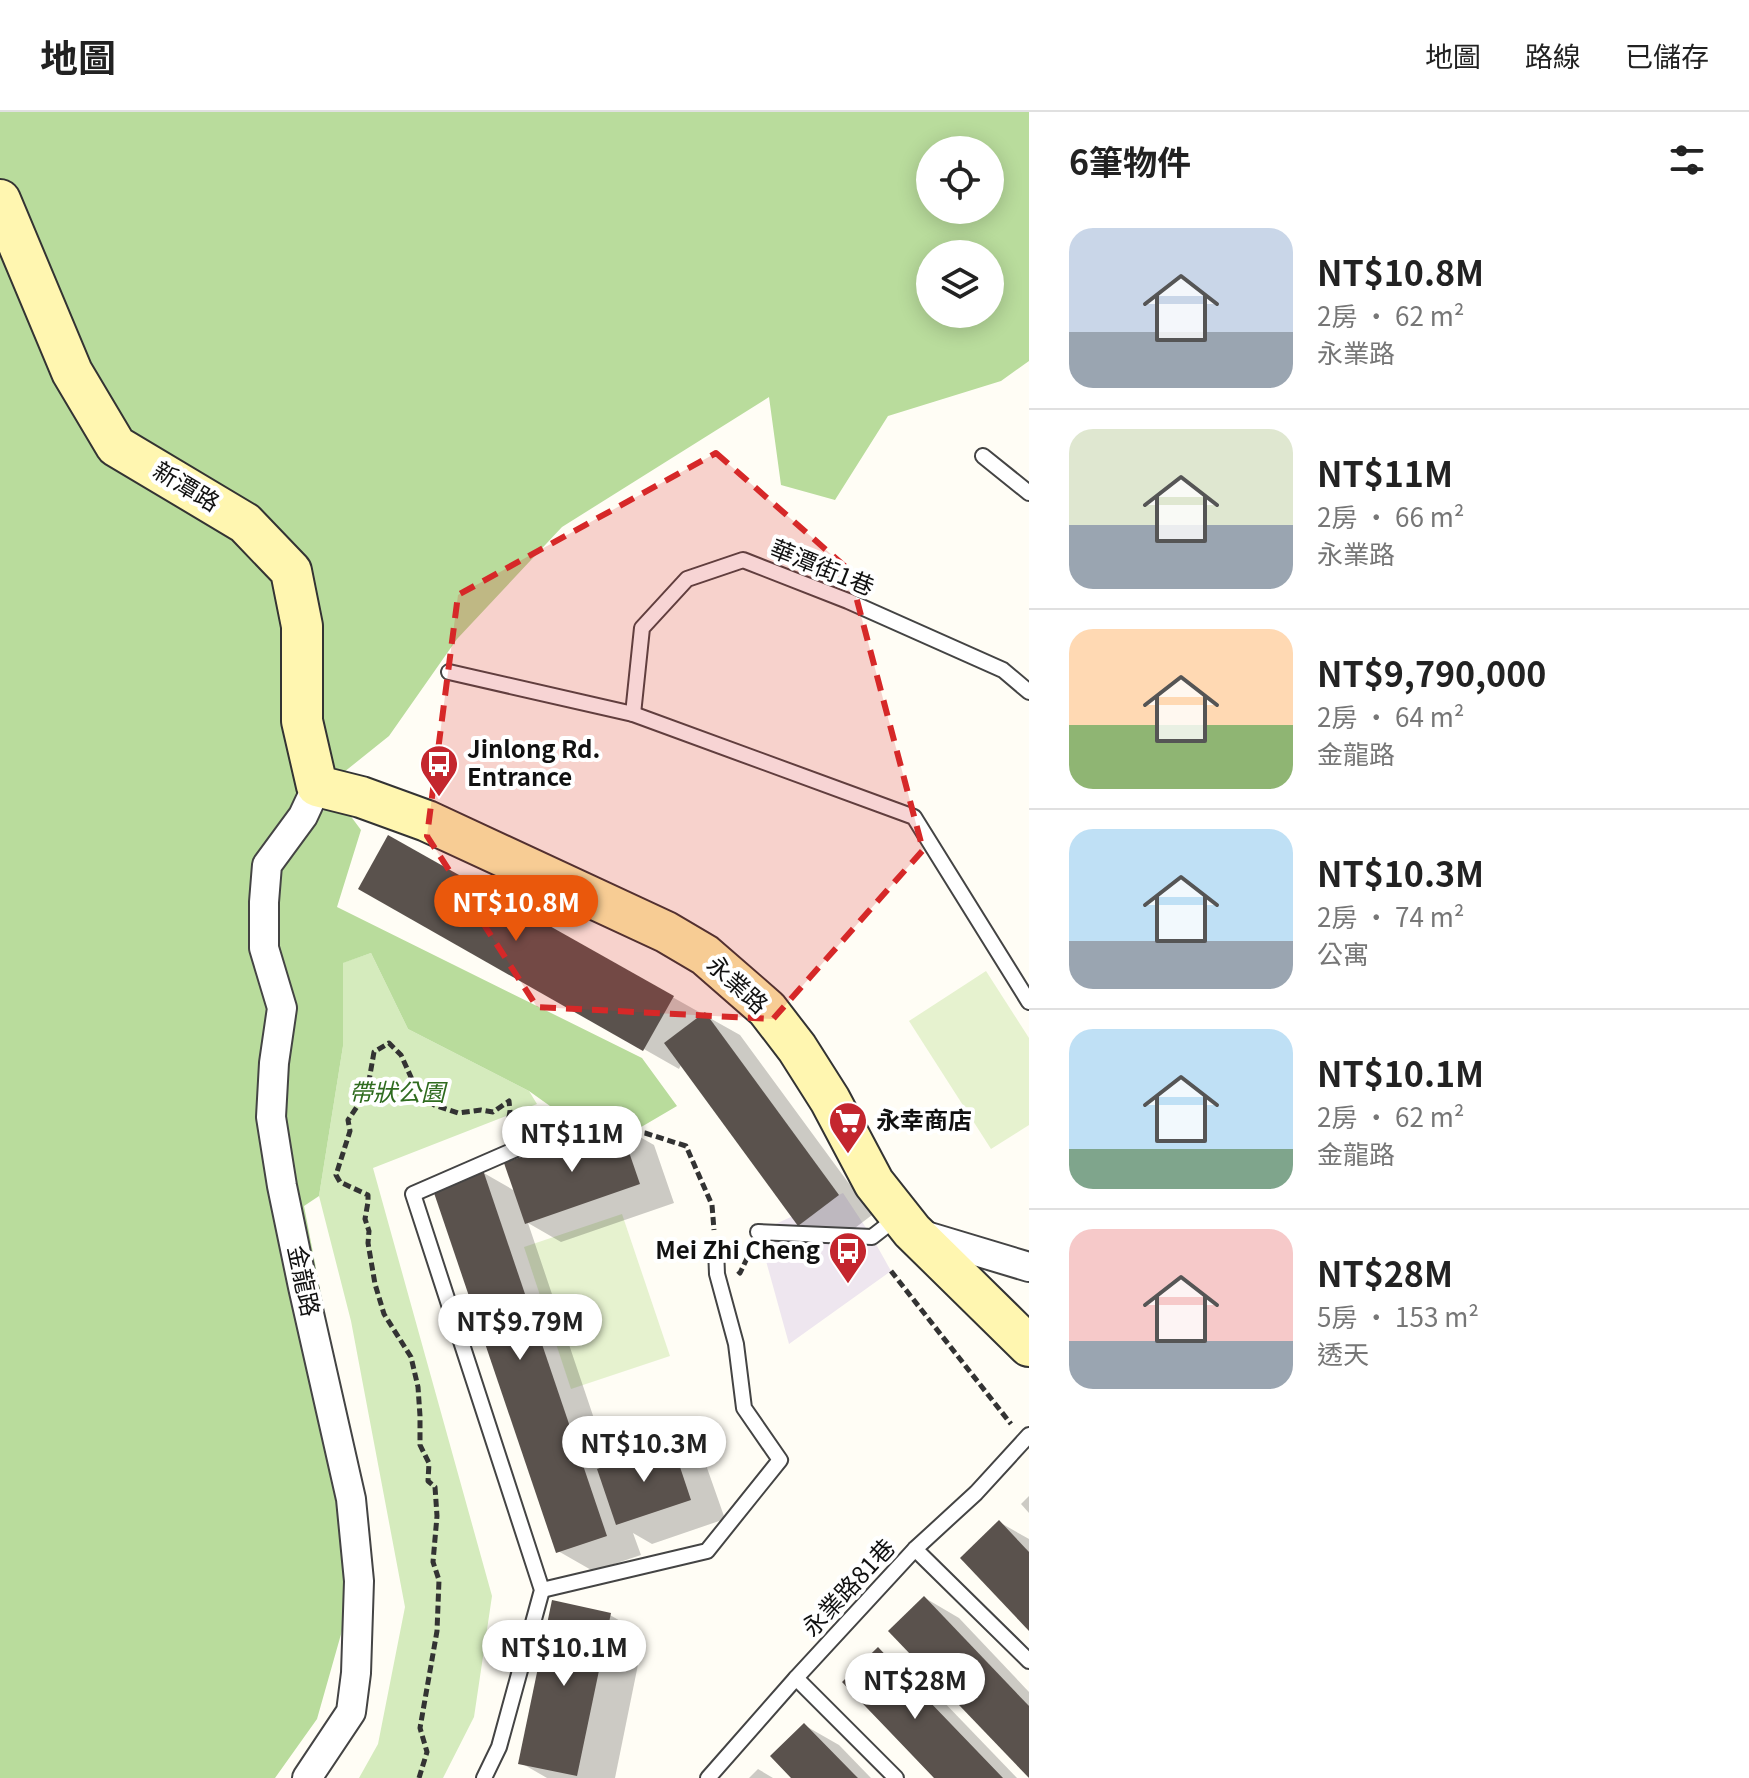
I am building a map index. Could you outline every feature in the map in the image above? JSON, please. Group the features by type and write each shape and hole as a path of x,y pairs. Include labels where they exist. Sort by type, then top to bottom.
{"street":[{"name":"新潭路","path":"0,200 72,372 116,446 245,523 291,571 302,626 302,721 317,786"},
{"name":"永業路","path":"317,786 361,797 427,821 666,932 705,955 767,1009 797,1048 830,1100 874,1183 906,1224 1029,1346"},
{"name":"金龍路","path":"307,1778 351,1712 357,1657 359,1581 351,1499 294,1244 271,1117 274,1063 282,1008 264,948 264,902 267,865 303,816 317,786"},
{"path":"906,1224 1029,1267"}],"lane":[{"path":"983,456 1029,493"},
{"name":"華潭街1巷","path":"633,714 642,628 687,579 743,560 848,601 1003,670 1029,692"},
{"path":"449,672 633,714 914,817 1029,1002"},
{"path":"484,1778 499,1747 542,1590 413,1194 576,1123"},
{"path":"758,1232 872,1237 906,1224"},
{"path":"542,1590 707,1551 780,1460 744,1408 736,1344 717,1274 716,1248"},
{"name":"永業路81巷","path":"708,1778 915,1549 976,1493 1026,1437"},
{"path":"915,1549 1029,1661"},
{"path":"796,1678 896,1778"}],"path":[{"path":"419,1778 427,1752 420,1728 437,1631 439,1580 433,1562 437,1516 435,1487 428,1481 429,1463 420,1445 418,1387 411,1357 384,1314 375,1284 365,1219 368,1195 340,1182 336,1175 350,1131 348,1120 367,1092 374,1052 389,1043 401,1055 415,1086 434,1105 458,1113 493,1112 509,1101 503,1155"},
{"path":"576,1123 645,1133 686,1146 712,1205 716,1248"},
{"path":"891,1271 1026,1437"}],"highlighted area":[{"path":"716,453 849,570 923,850 773,1019 537,1007 427,836 458,595"}],"shaded area":[{"path":"843,1193 891,1271 789,1344 758,1232"}],"green space":[{"path":"0,112 1029,112 1029,361 1001,381 888,416 835,500 781,485 769,397 562,527 457,639 389,736 278,825 272,852 338,799 361,830 337,907 642,1058 677,1106 631,1133 564,1116 529,1091 408,1029 371,953 343,963 343,1046 319,1196 304,1206 356,1476 349,1606 317,1719 275,1778 0,1778"},
{"name":"帶狀公園","path":"371,953 408,1029 529,1091 537,1104 373,1168 492,1596 474,1717 443,1778 359,1778 378,1744 405,1607 351,1321 319,1196 343,1046 342,963"},
{"path":"986,971 1029,1038 1029,1125 991,1149 909,1021"},
{"path":"622,1214 670,1356 571,1389 524,1247"}],"building":[{"path":"388,835 674,996 643,1051 358,889"},
{"path":"705,1012 839,1195 798,1226 664,1043"},
{"path":"619,1123 640,1184 525,1224 504,1163"},
{"path":"483,1170 607,1536 556,1553 432,1187"},
{"path":"672,1443 691,1500 616,1525 597,1469"},
{"path":"999,1520 1029,1552 1029,1631 960,1558"},
{"path":"924,1596 1029,1706 1029,1778 888,1631"},
{"path":"552,1600 611,1613 577,1776 518,1764"},
{"path":"878,1647 1003,1778 934,1778 842,1682"},
{"path":"804,1723 858,1778 791,1778 770,1756"}],"place":[{"name":"Jinlong Rd. Entrance","path":"439,798"},
{"name":"永幸商店","path":"848,1155"},
{"name":"Mei Zhi Cheng","path":"848,1285"}]}
